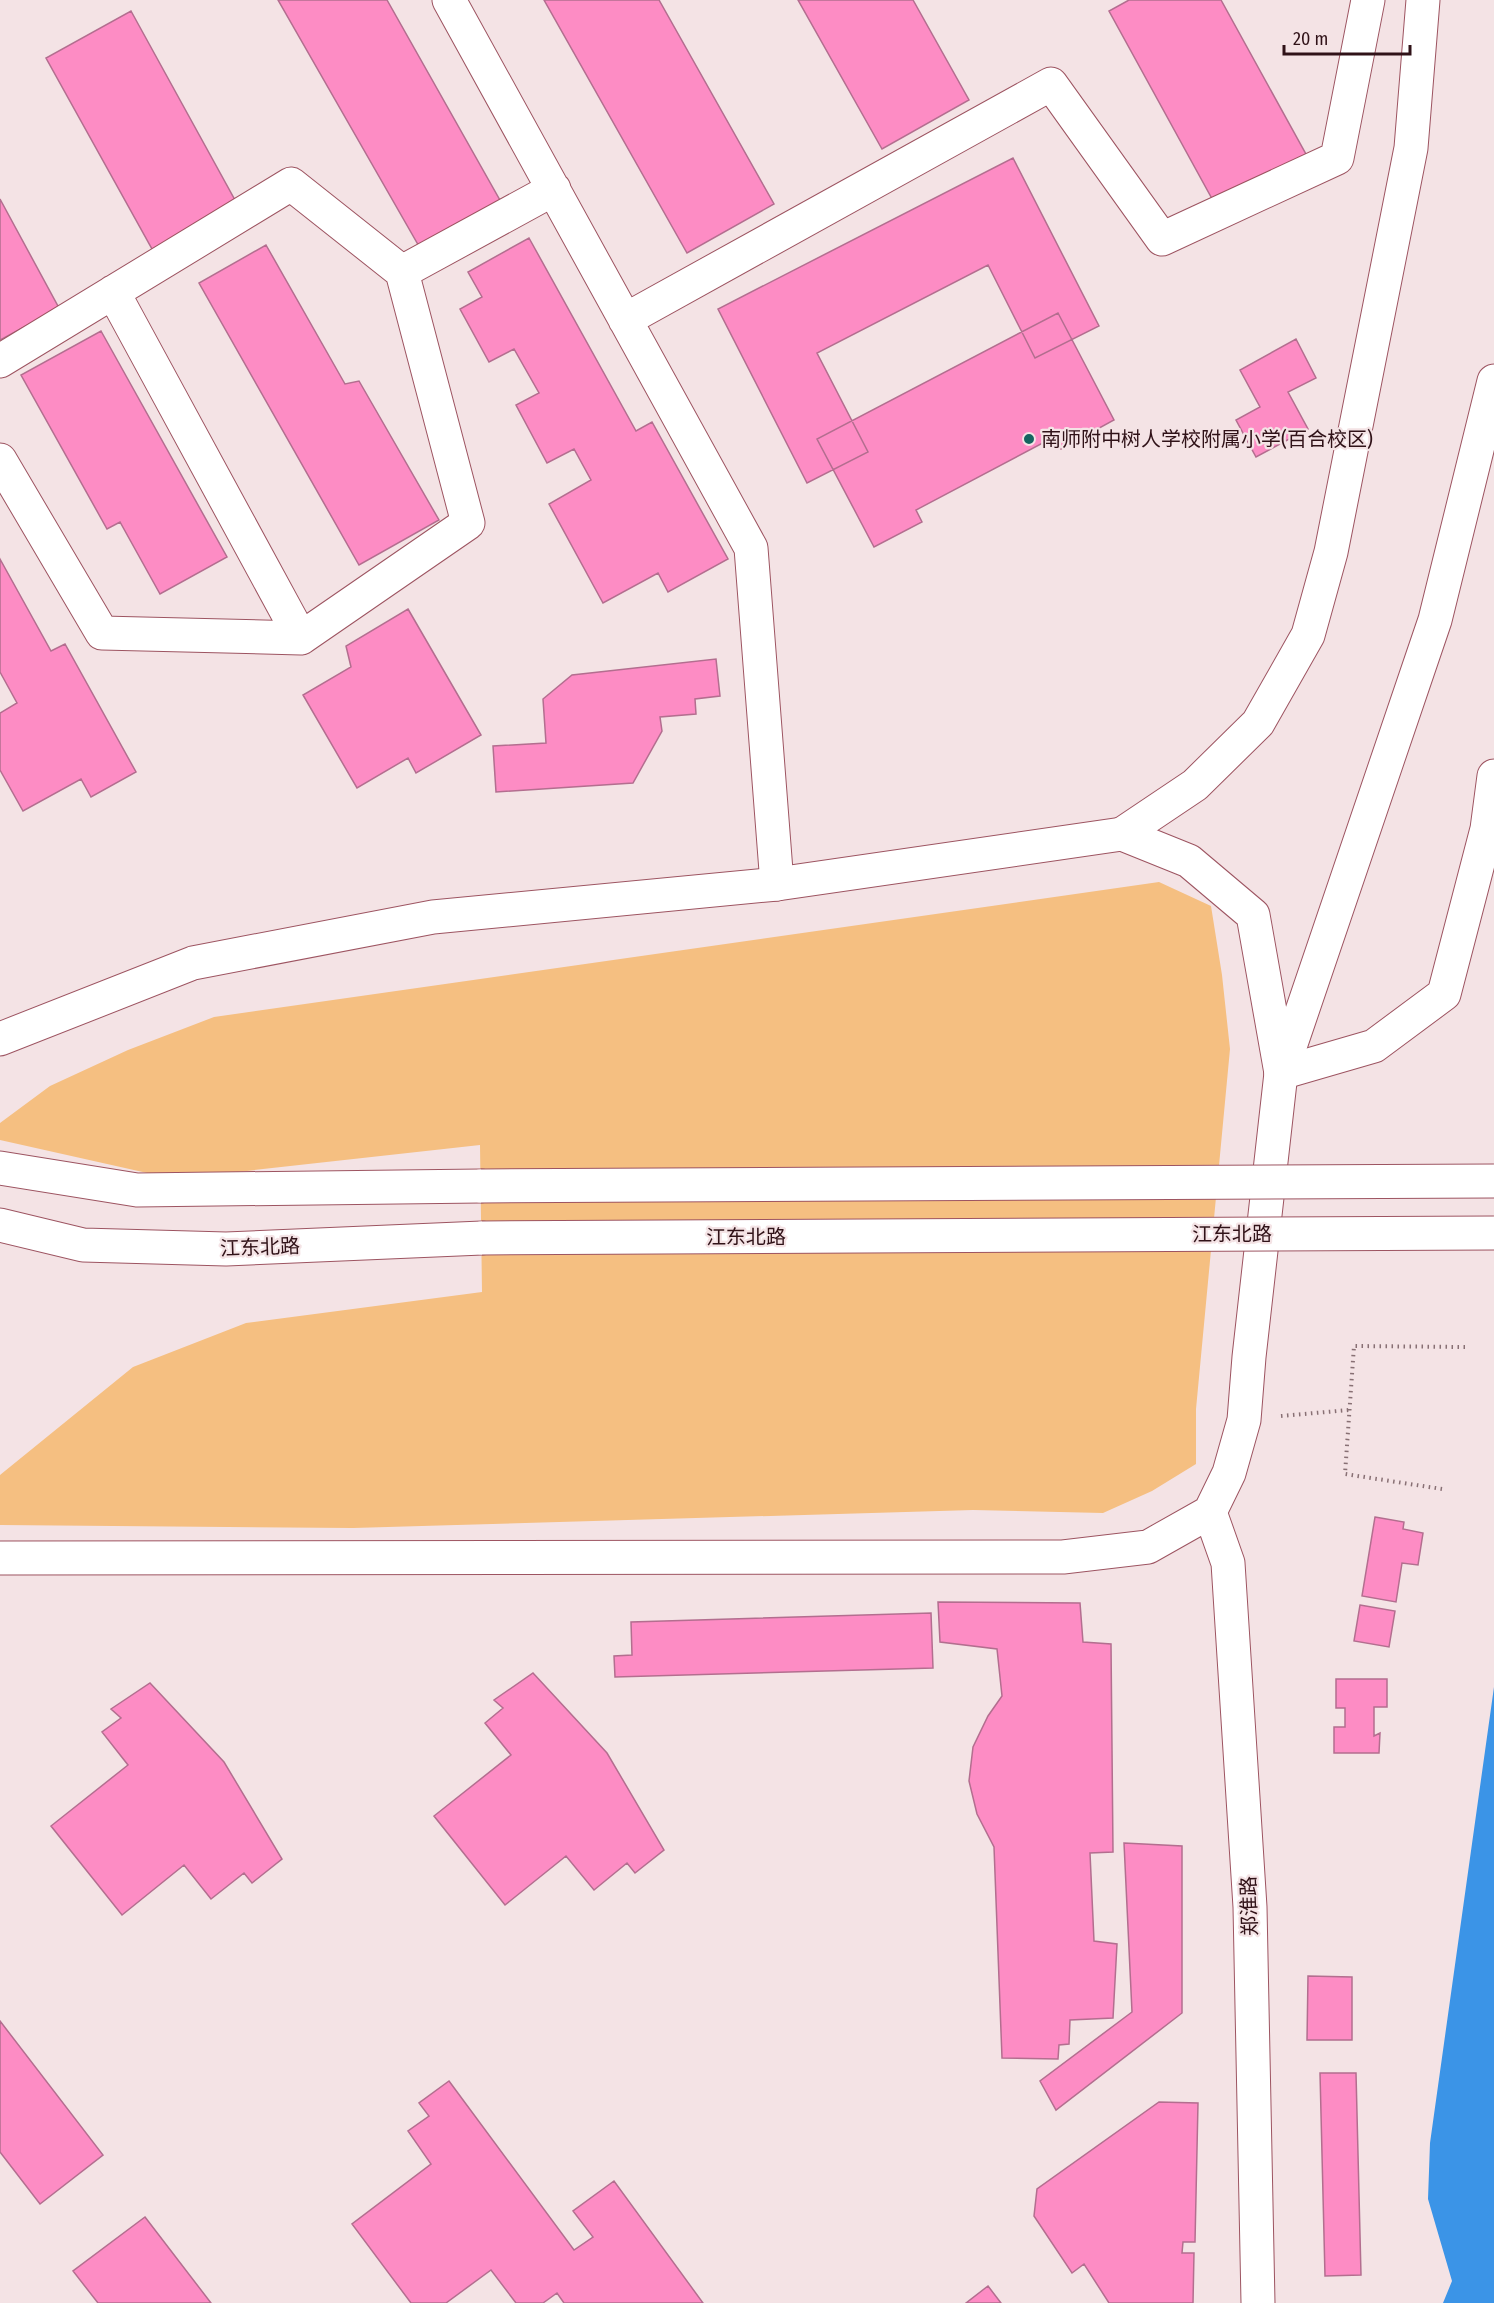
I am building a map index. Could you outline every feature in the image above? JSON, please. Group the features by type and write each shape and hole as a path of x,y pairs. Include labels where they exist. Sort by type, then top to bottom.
{"main road":[{"path":"449,0 751,548 777,884"},
{"path":"625,320 1051,84 1162,239 1337,158 1368,0"},
{"path":"0,1039 193,963 433,917 777,884 1122,834 1194,785 1258,723 1308,635 1331,552 1411,148 1423,0"},
{"path":"0,361 291,184 402,272 468,523 301,638 102,633 0,460"},
{"path":"402,272 554,189"},
{"path":"113,292 301,638"},
{"path":"0,1558 1063,1557 1148,1547 1210,1512 1229,1473 1244,1420 1281,1073 1435,620 1494,381"},
{"path":"1281,1073 1374,1046 1444,994 1487,829 1494,776"},
{"path":"1122,834 1189,861 1253,915 1281,1073"},
{"path":"0,1168 137,1190 1494,1180"},
{"name":"江东北路","path":"0,1226 83,1245 226,1250 482,1238 1494,1233"},
{"name":"郑淮路","path":"1210,1512 1228,1563 1250,1907 1258,2303"}],"path":[{"path":"1442,1490 1345,1474 1354,1346 1465,1347"},
{"path":"1244,1420 1349,1410"}],"shaded area":[{"path":"1159,882 1211,906 1222,975 1230,1049 1196,1409 1196,1464 1152,1491 1103,1513 973,1510 353,1528 0,1525 0,1475 133,1367 246,1323 482,1292 480,1145 174,1179 0,1140 0,1123 50,1086 128,1050 214,1017"}],"water":[{"path":"1494,1687 1494,2303 1443,2303 1452,2281 1428,2199 1430,2143"}],"building":[{"path":"278,0 387,0 501,202 420,248"},
{"path":"544,0 659,0 774,204 687,253"},
{"path":"798,0 913,0 969,100 882,149"},
{"path":"1129,0 1221,0 1307,156 1216,206 1109,11"},
{"path":"131,11 241,211 157,258 46,58"},
{"path":"1013,158 1099,326 1035,358 988,265 817,353 868,452 807,483 718,309"},
{"path":"0,199 59,308 0,340"},
{"path":"529,238 636,431 652,422 728,559 668,592 658,573 603,603 549,504 591,480 574,449 547,463 516,405 539,393 514,349 489,362 460,309 482,297 468,272"},
{"path":"266,245 345,384 359,381 439,520 359,565 199,283"},
{"path":"1058,313 1114,420 1061,449 1054,437 916,510 922,522 874,547 817,439"},
{"path":"101,331 227,557 160,594 120,522 107,529 21,375"},
{"path":"1296,339 1316,378 1288,392 1308,429 1256,457 1236,420 1260,407 1240,370"},
{"path":"0,559 51,651 65,644 136,772 91,797 81,779 23,811 0,770 0,713 17,703 0,672"},
{"path":"408,609 481,735 416,773 408,758 357,788 303,695 351,667 346,646"},
{"path":"716,659 720,696 695,699 696,714 660,717 662,731 633,783 496,792 493,746 546,743 543,699 572,675"},
{"path":"1375,1517 1404,1522 1403,1529 1423,1533 1418,1565 1402,1563 1396,1602 1362,1596"},
{"path":"938,1602 1080,1603 1083,1642 1111,1644 1113,1852 1090,1853 1094,1941 1117,1944 1113,2018 1070,2020 1069,2044 1059,2045 1058,2059 1002,2058 994,1847 977,1814 969,1781 973,1747 988,1716 1002,1696 997,1649 940,1642"},
{"path":"1360,1605 1395,1611 1389,1647 1354,1641"},
{"path":"931,1613 933,1668 615,1677 614,1656 632,1655 631,1622"},
{"path":"533,1673 607,1753 664,1850 635,1873 627,1863 594,1890 566,1856 505,1905 434,1816 511,1755 485,1723 503,1708 494,1700"},
{"path":"1336,1679 1387,1679 1387,1707 1374,1707 1374,1736 1380,1733 1379,1753 1334,1753 1334,1727 1345,1727 1345,1708 1336,1708"},
{"path":"150,1683 224,1762 282,1859 252,1883 244,1873 211,1899 184,1865 122,1915 51,1826 128,1765 102,1732 121,1718 111,1709"},
{"path":"1124,1843 1182,1846 1182,2013 1056,2110 1040,2081 1132,2012"},
{"path":"1308,1976 1352,1977 1352,2040 1307,2040"},
{"path":"0,2021 103,2155 40,2204 0,2152"},
{"path":"1320,2073 1356,2073 1361,2275 1325,2276"},
{"path":"449,2081 574,2250 593,2237 573,2211 614,2181 703,2303 564,2303 557,2293 543,2303 516,2303 491,2270 446,2303 411,2303 352,2224 431,2164 408,2131 429,2116 419,2103"},
{"path":"1159,2102 1198,2103 1195,2242 1183,2242 1182,2253 1194,2253 1193,2303 1109,2303 1084,2264 1072,2273 1034,2216 1037,2189"},
{"path":"145,2217 211,2303 98,2303 73,2271"},
{"path":"988,2286 1001,2303 966,2303"}],"place":[{"name":"南师附中树人学校附属小学(百合校区)","path":"1029,439"}]}
